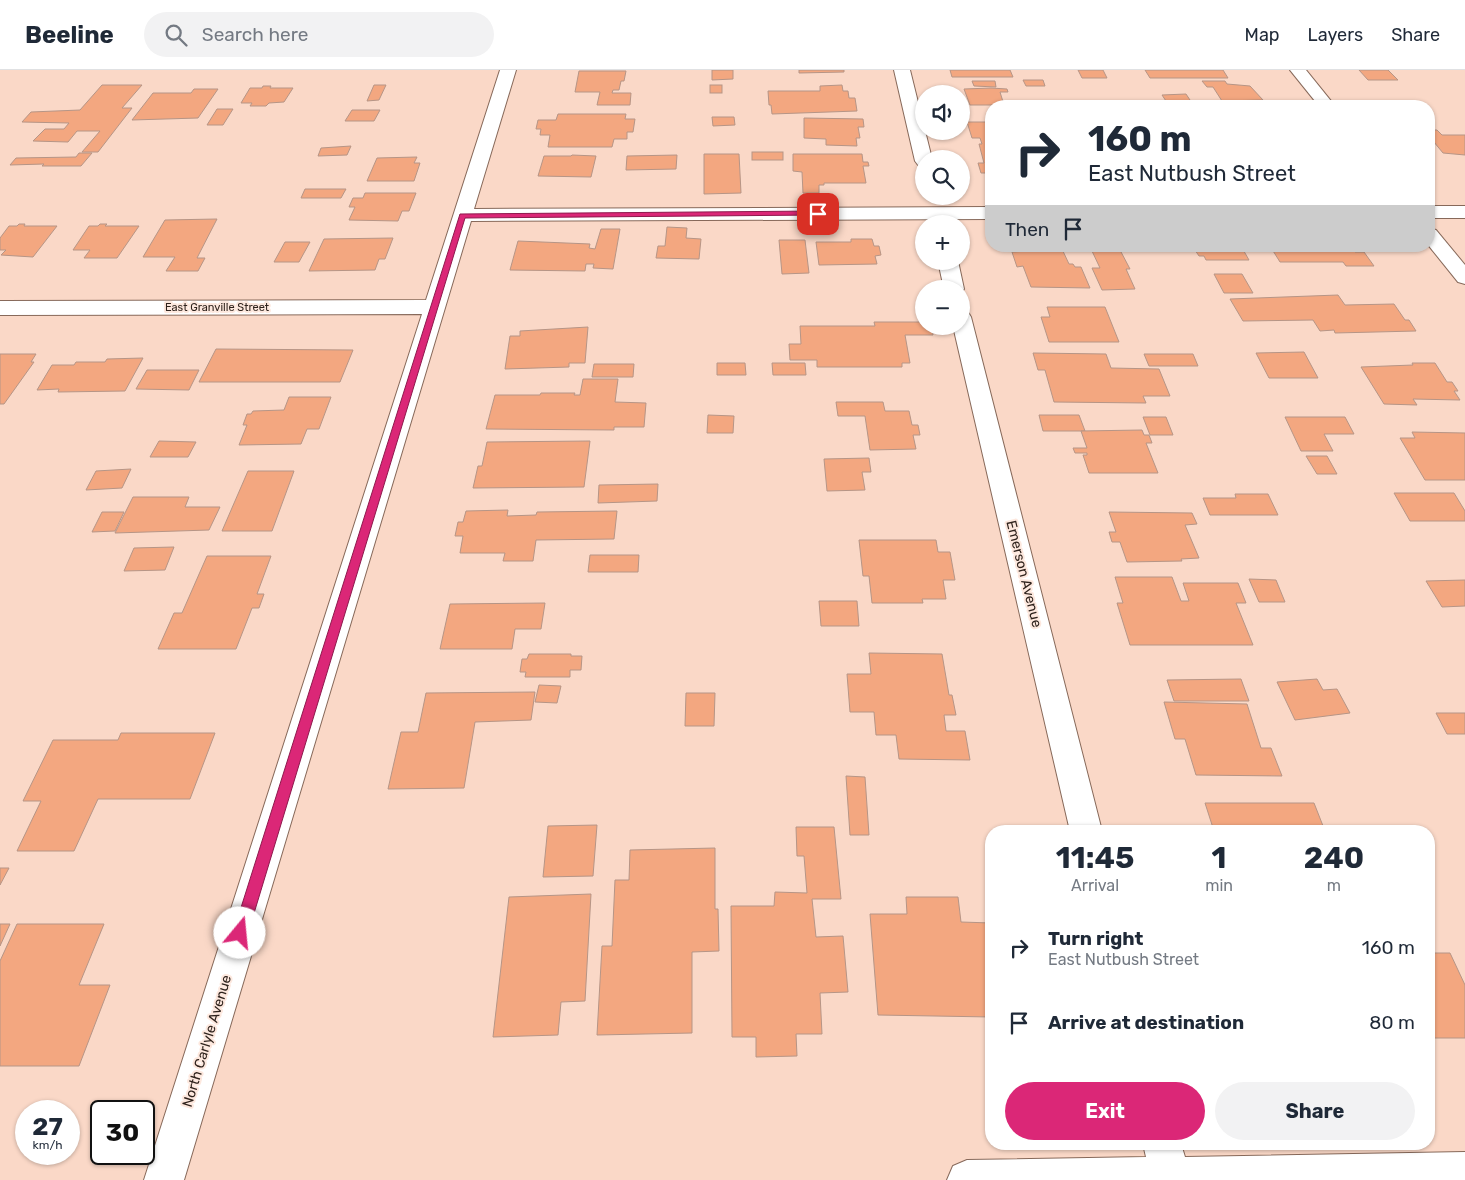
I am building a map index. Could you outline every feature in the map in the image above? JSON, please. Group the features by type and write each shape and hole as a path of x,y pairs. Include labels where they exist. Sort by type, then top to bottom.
{"street":[{"name":"North Carlyle Avenue","path":"164,1180 508,70"},
{"path":"902,70 921,150"},
{"path":"1298,70 1322,100"},
{"path":"462,215 936,211 985,213"},
{"path":"1435,212 1465,212"},
{"path":"1435,241 1465,278"},
{"name":"East Granville Street","path":"0,308 434,307"},
{"name":"Emerson Avenue","path":"965,335 1085,825"},
{"path":"967,1180 1166,1160 1465,1172"}],"building":[{"path":"712,70 733,70 733,79 712,80"},
{"path":"799,70 844,70 844,72 799,73"},
{"path":"950,70 1010,70 1013,77 952,77"},
{"path":"1078,70 1103,70 1107,78 1082,78"},
{"path":"1145,70 1223,70 1228,78 1150,78"},
{"path":"1359,70 1388,70 1398,80 1368,80"},
{"path":"579,71 626,71 624,81 621,81 619,90 613,90 612,93 631,93 630,105 597,105 600,92 575,92"},
{"path":"1023,80 1043,80 1045,86 1026,86"},
{"path":"972,81 995,81 996,87 974,86"},
{"path":"1202,81 1225,81 1227,84 1250,86 1263,100 1221,100 1213,87 1207,87"},
{"path":"102,85 142,85 122,108 132,108 98,152 82,152 100,131 77,131 68,142 33,141 45,129 64,129 69,123 22,122 31,112 80,110"},
{"path":"374,85 386,85 379,100 367,101"},
{"path":"710,85 722,85 722,93 710,93"},
{"path":"842,85 843,91 848,91 849,98 855,98 857,111 772,114 768,91 820,91 820,86"},
{"path":"263,86 271,86 270,88 293,88 284,102 269,103 266,106 250,106 252,103 241,103 250,88 262,88"},
{"path":"194,89 218,89 198,118 132,120 153,93 191,93"},
{"path":"970,89 1007,89 1008,92 1000,92 1002,100 985,100 985,105 970,105"},
{"path":"1186,94 1190,100 1165,100 1162,95"},
{"path":"217,109 233,109 223,125 207,125"},
{"path":"352,110 380,110 374,121 345,121"},
{"path":"558,114 626,114 625,119 635,119 633,132 627,132 627,139 614,139 612,147 548,147 550,135 540,135 541,129 536,129 538,120 556,120"},
{"path":"712,117 734,117 735,125 713,126"},
{"path":"804,118 863,119 864,127 858,127 860,138 856,138 857,146 826,145 826,139 804,138"},
{"path":"970,122 985,122 985,173 981,173 978,163 984,163 979,144 982,144 980,138 972,138"},
{"path":"1435,130 1442,135 1465,135 1465,155 1443,153 1435,143"},
{"path":"351,146 347,155 318,156 321,148"},
{"path":"752,152 783,152 783,160 752,160"},
{"path":"79,153 92,153 81,166 10,165 16,158 76,157"},
{"path":"704,154 739,154 741,193 704,194"},
{"path":"793,154 862,154 863,162 868,162 869,166 863,166 866,183 824,183 824,185 819,185 819,193 803,193 802,172 793,171"},
{"path":"677,155 676,169 626,170 627,156"},
{"path":"544,156 596,156 591,177 538,176"},
{"path":"417,157 414,163 420,163 414,181 367,181 377,158"},
{"path":"305,189 346,189 341,198 301,198"},
{"path":"365,193 416,193 409,211 402,211 398,221 349,220 355,207 349,207 353,198 363,198"},
{"path":"217,219 197,258 205,258 198,271 166,271 175,257 143,257 165,220"},
{"path":"25,224 24,226 57,226 33,257 1,255 6,250 0,250 0,238 9,226 17,226"},
{"path":"100,224 107,224 105,226 139,226 117,258 84,258 90,250 73,250 89,226 98,226"},
{"path":"667,227 687,228 686,238 701,239 699,259 656,258 658,246 665,246"},
{"path":"601,229 620,229 613,269 593,268 594,264 586,264 585,271 510,270 518,241 590,244 589,248 595,249"},
{"path":"393,238 385,259 379,259 375,270 309,271 324,239"},
{"path":"851,239 872,239 874,246 879,246 881,255 875,256 877,264 819,265 816,242 851,242"},
{"path":"779,240 805,240 809,273 782,274"},
{"path":"285,242 310,242 299,262 274,262"},
{"path":"1012,252 1063,252 1069,264 1081,267 1090,288 1031,287 1023,266 1017,267"},
{"path":"1092,252 1121,252 1130,269 1126,269 1135,289 1102,290 1092,268 1100,268"},
{"path":"1196,252 1244,252 1249,260 1206,260 1204,256 1199,256"},
{"path":"1274,252 1364,252 1374,266 1346,266 1343,262 1280,262"},
{"path":"1214,274 1242,274 1253,293 1224,293"},
{"path":"1338,295 1345,305 1394,304 1405,320 1409,320 1416,331 1335,333 1334,330 1320,331 1313,320 1243,321 1230,299"},
{"path":"1047,307 1105,307 1119,342 1049,342 1041,317 1050,317"},
{"path":"874,322 915,322 915,335 905,335 910,363 902,363 902,367 817,367 817,360 790,360 789,344 801,344 800,326 875,326"},
{"path":"588,327 585,363 569,363 569,367 505,369 510,336 520,336 520,331"},
{"path":"216,349 353,350 340,382 199,382"},
{"path":"1304,352 1318,378 1269,378 1256,353"},
{"path":"1033,353 1106,354 1111,368 1159,369 1170,396 1143,396 1146,403 1054,402 1045,370 1038,370"},
{"path":"0,354 36,354 31,362 34,362 4,404 0,404"},
{"path":"1144,354 1193,354 1198,366 1149,366"},
{"path":"143,358 125,391 58,392 59,389 37,390 52,365 74,365 76,362 105,362 107,359"},
{"path":"717,363 745,363 746,375 717,375"},
{"path":"772,363 805,363 806,375 773,375"},
{"path":"1412,363 1435,363 1447,382 1452,382 1458,391 1454,391 1460,400 1413,399 1417,405 1384,404 1361,367 1413,365"},
{"path":"594,364 634,364 633,377 592,377"},
{"path":"147,370 199,370 189,390 136,389"},
{"path":"583,379 618,379 615,402 646,403 644,427 614,427 614,430 486,429 495,395 575,393 574,395 580,395"},
{"path":"289,397 331,397 319,429 307,429 301,444 239,445 247,425 243,425 247,414 251,414 253,411 284,410"},
{"path":"836,402 883,402 885,411 909,411 912,425 918,425 920,435 913,435 916,449 870,450 865,416 838,416"},
{"path":"708,415 734,416 733,433 707,433"},
{"path":"1039,415 1079,415 1085,431 1043,431"},
{"path":"1143,417 1166,417 1173,435 1150,435"},
{"path":"1285,417 1345,417 1354,434 1324,434 1333,451 1301,451"},
{"path":"1142,430 1144,435 1149,435 1152,443 1146,443 1158,473 1089,473 1083,455 1087,455 1087,453 1075,453 1073,448 1087,448 1081,431"},
{"path":"1412,432 1465,433 1465,480 1425,480 1400,438 1415,438"},
{"path":"159,441 196,442 188,457 150,457"},
{"path":"590,441 584,487 473,488 478,466 482,466 487,442"},
{"path":"1306,456 1327,456 1337,474 1317,474"},
{"path":"869,458 871,472 862,472 865,490 827,491 824,459"},
{"path":"131,469 122,488 86,490 96,471"},
{"path":"248,471 294,471 272,531 222,531"},
{"path":"658,484 657,501 598,503 599,485"},
{"path":"1394,493 1454,493 1465,511 1465,521 1410,521"},
{"path":"1235,494 1268,494 1278,515 1210,515 1203,498 1236,498"},
{"path":"133,497 189,497 185,507 220,507 209,530 115,533"},
{"path":"508,510 507,516 536,515 537,512 617,511 614,539 536,540 533,561 503,561 505,553 460,553 463,536 455,536 458,522 463,522 466,511"},
{"path":"102,512 124,512 115,531 92,532"},
{"path":"1109,512 1192,513 1197,524 1185,525 1199,558 1181,559 1182,561 1127,562 1120,542 1112,542 1109,532 1116,532"},
{"path":"859,540 936,540 938,552 950,552 955,580 943,580 946,599 922,599 923,603 872,603 869,576 863,576"},
{"path":"174,547 165,570 124,571 134,548"},
{"path":"590,555 639,555 638,572 588,572"},
{"path":"207,556 271,556 257,594 264,594 259,608 252,608 236,649 158,649 174,613 182,613"},
{"path":"1115,577 1172,577 1181,601 1189,601 1183,583 1238,583 1246,603 1236,603 1253,645 1130,645 1117,603 1123,603"},
{"path":"1249,579 1276,580 1285,602 1259,602"},
{"path":"1465,580 1465,606 1442,607 1426,581"},
{"path":"819,601 857,601 859,626 821,626"},
{"path":"545,603 541,629 515,629 512,649 440,649 450,604"},
{"path":"869,653 942,654 949,695 952,695 956,715 944,715 946,731 965,731 970,760 899,759 896,735 876,735 874,712 850,712 847,674 871,674"},
{"path":"529,654 571,654 571,656 582,656 581,670 570,670 570,677 525,677 526,672 520,672 522,659 527,659"},
{"path":"1241,679 1249,701 1174,701 1167,680"},
{"path":"1317,679 1323,690 1337,689 1350,713 1295,720 1277,682"},
{"path":"539,685 561,686 557,703 535,702"},
{"path":"535,692 531,720 475,722 464,788 388,789 401,732 418,732 426,693"},
{"path":"686,693 715,693 714,726 685,726"},
{"path":"1164,702 1247,704 1261,748 1271,748 1282,776 1196,775 1185,739 1175,739"},
{"path":"1436,713 1465,713 1465,734 1447,734"},
{"path":"121,733 215,733 190,799 98,799 74,851 17,851 41,801 23,801 53,740 118,740"},
{"path":"846,776 865,777 869,835 850,835"},
{"path":"1205,803 1314,803 1323,825 1212,825"},
{"path":"597,825 593,876 543,877 548,826"},
{"path":"796,827 834,827 841,899 812,899 816,937 843,936 848,992 820,993 822,1034 796,1034 797,1056 756,1057 756,1037 732,1037 731,906 774,906 775,892 807,893 804,856 797,856"},
{"path":"715,848 715,909 718,909 719,951 692,952 692,1033 597,1035 602,946 612,946 615,880 629,880 630,850"},
{"path":"0,868 9,868 0,885"},
{"path":"591,894 585,1001 561,1002 558,1035 493,1037 509,897"},
{"path":"906,897 958,897 961,922 985,923 985,1017 878,1015 870,914 907,914"},
{"path":"0,924 10,924 0,946"},
{"path":"17,924 104,924 79,985 110,985 79,1066 0,1066 0,961"},
{"path":"1435,953 1450,953 1465,985 1465,1038 1435,1038"}],"route":[{"path":"240,933 462,215 818,214"}]}
